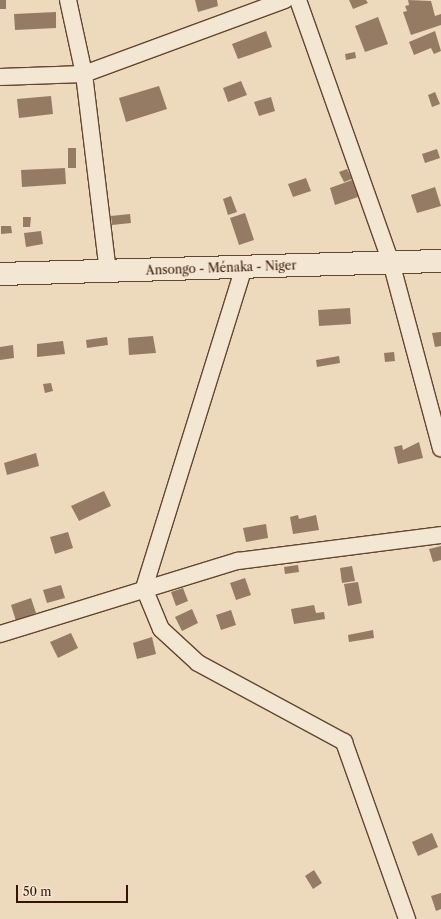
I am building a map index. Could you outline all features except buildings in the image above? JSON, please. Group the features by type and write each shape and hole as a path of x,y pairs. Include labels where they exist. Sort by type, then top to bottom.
{"main road":[{"name":"Ansongo - Ménaka - Niger","path":"0,274 441,261"}],"street":[{"path":"68,0 84,74 108,271"},
{"path":"0,77 84,74 285,0"},
{"path":"298,0 392,262 441,448"},
{"path":"244,267 144,588 161,629 198,663 344,742 407,919"},
{"path":"0,634 144,588 238,561 441,534"}]}
